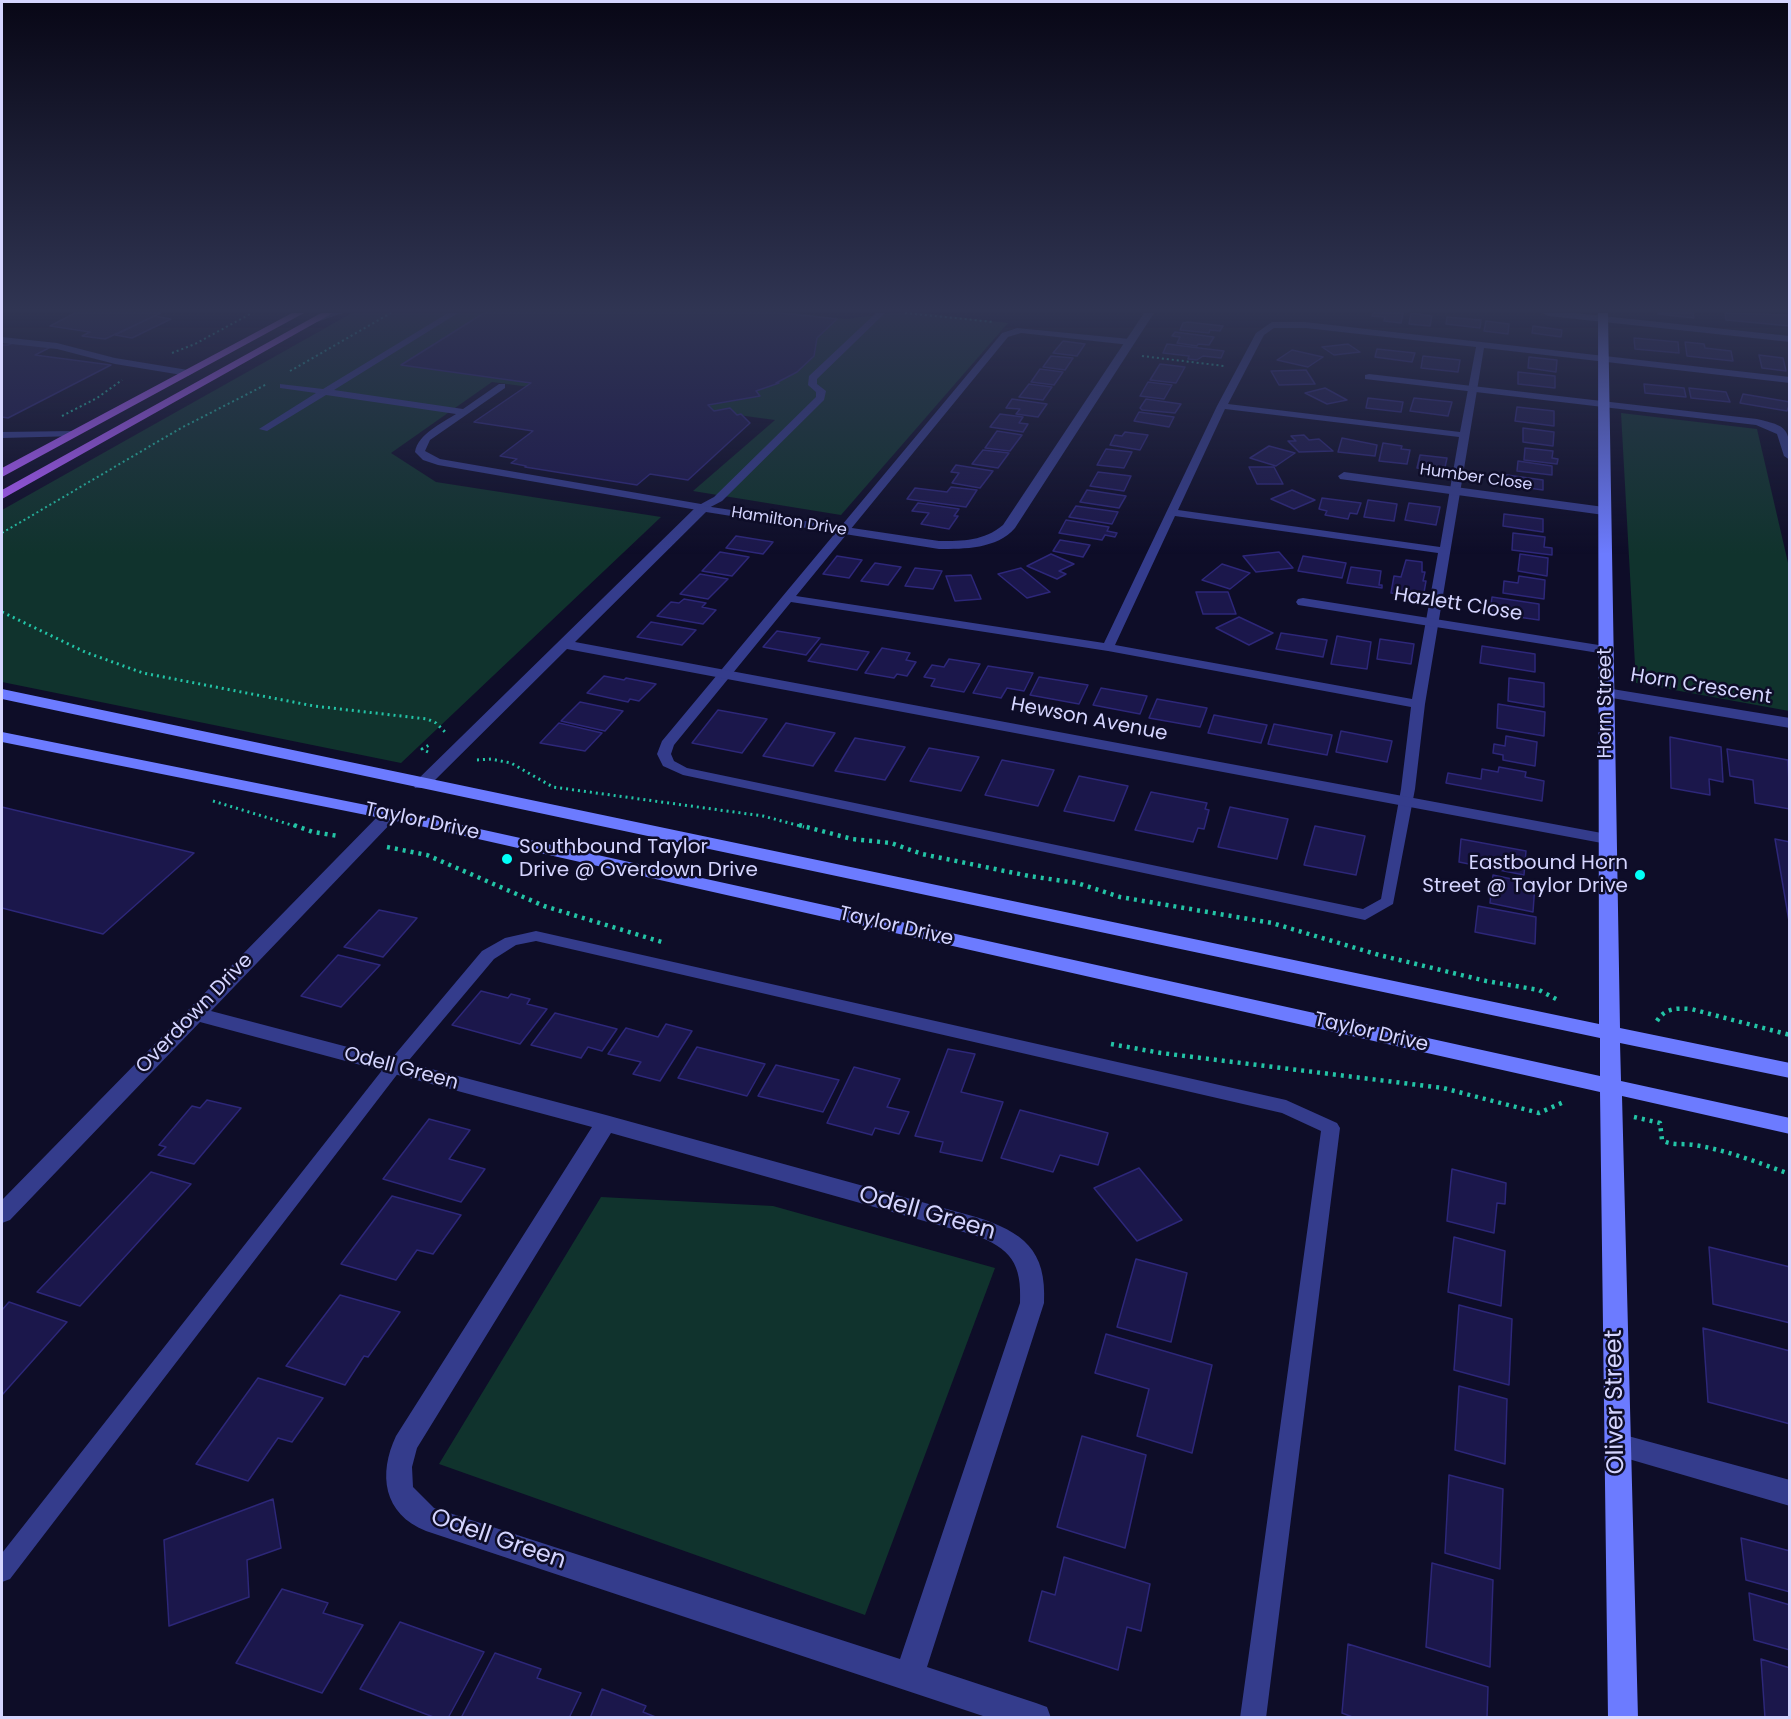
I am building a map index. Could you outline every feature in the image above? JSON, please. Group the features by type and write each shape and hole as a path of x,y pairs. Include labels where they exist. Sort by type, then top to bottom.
{"main road":[{"path":"2,473 150,393"},
{"path":"2,495 184,393"},
{"name":"Horn Street","path":"1603,393 1612,1099"},
{"name":"Taylor Drive","path":"2,694 1790,1071"},
{"name":"Taylor Drive","path":"2,737 389,814 1612,1099 1790,1126"},
{"name":"Oliver Street","path":"1612,1099 1623,1718"}],"street":[{"name":"Hamilton Drive","path":"421,784 703,508 939,545 965,545 996,537 1008,528 1097,393"},
{"path":"1515,393 1767,424 1778,429 1785,436 1790,456"},
{"name":"Humber Close","path":"1344,476 1604,511"},
{"name":"Hazlett Close","path":"1303,602 1605,650"},
{"name":"Hewson Avenue","path":"563,644 1607,839"},
{"name":"Horn Crescent","path":"1606,693 1790,723"},
{"name":"Overdown Drive","path":"2,1214 389,814"},
{"name":"Odell Green","path":"196,1014 606,1123 992,1231 1014,1244 1029,1264 1034,1289 1032,1303 909,1676"},
{"name":"Odell Green","path":"606,1123 416,1425 400,1460 398,1476 400,1492 409,1506 426,1518 1036,1718"},
{"path":"1617,1445 1790,1493"}],"lane":[{"path":"264,429 322,393"},
{"path":"333,393 464,412"},
{"path":"491,393 427,438 420,446 420,452 427,458 438,462 703,508 718,499 821,398 821,393"},
{"path":"957,393 667,744 664,754 668,763 683,771 1365,915 1388,901 1406,800 1418,704 1434,623 1471,393"},
{"path":"1108,647 1229,393"},
{"path":"1222,406 1464,435"},
{"path":"2,435 74,434"},
{"path":"1171,512 1445,551"},
{"path":"788,598 1108,647 1418,704"},
{"path":"2,1571 393,1068 488,955 500,945 521,937 536,936 1286,1107 1331,1128 1253,1718"}],"path":[{"path":"2,533 181,428 248,393"},
{"path":"2,612 93,656 144,673 314,706 427,718 445,732 422,749 425,752"},
{"path":"472,761 501,760 519,765 542,783 553,787 763,816 852,839 891,843 922,854 1039,878 1077,883 1120,897 1272,923 1379,955 1421,963 1478,979 1539,990 1563,1004"},
{"path":"389,848 427,855 544,906 667,944"},
{"path":"1662,1013 1675,1008 1691,1009 1790,1035"},
{"path":"1104,1042 1161,1053 1376,1078 1443,1089 1539,1113 1564,1101 1612,1099 1660,1123 1662,1140 1668,1144 1678,1142 1790,1174"}],"green space":[{"path":"209,393 476,393 391,453 436,482 661,517 401,763 2,682 2,510"},
{"path":"576,393 947,393 841,515 693,491 775,420"},
{"path":"1621,413 1757,429 1789,567 1789,711 1636,683"},
{"path":"601,1197 773,1206 995,1268 865,1615 439,1464"}],"building":[{"path":"2,393 56,393 8,418 2,417"},
{"path":"516,393 758,393 760,396 708,405 714,411 730,408 750,423 688,480 650,474 637,485 511,463 517,459 500,456 533,431 474,422"},
{"path":"1022,393 1048,393 1043,400 1019,397"},
{"path":"1142,393 1167,393 1164,399 1140,396"},
{"path":"1305,393 1335,393 1347,400 1327,404"},
{"path":"1647,393 1685,393 1686,397"},
{"path":"1690,393 1726,393 1730,402 1691,398"},
{"path":"1743,394 1790,403 1787,411 1740,403"},
{"path":"1368,398 1403,402 1401,412 1366,408"},
{"path":"1414,398 1452,402 1448,416 1410,411"},
{"path":"1012,399 1047,404 1038,417 1016,414 1020,409 1006,408"},
{"path":"1146,399 1181,404 1175,413 1142,410 1140,408"},
{"path":"1517,407 1554,411 1554,426 1515,421"},
{"path":"1139,412 1174,417 1169,427 1134,421"},
{"path":"1000,414 1023,417 1019,423 1028,424 1023,432 990,427"},
{"path":"1523,428 1554,432 1553,446 1523,442"},
{"path":"997,431 1022,435 1010,451 985,448"},
{"path":"1125,432 1148,435 1140,450 1110,445 1115,435 1122,436"},
{"path":"1304,435 1309,440 1319,439 1333,451 1299,452 1288,441 1296,441 1291,436"},
{"path":"1342,438 1377,445 1375,456 1338,452"},
{"path":"1383,443 1402,446 1401,449 1410,450 1407,464 1379,461"},
{"path":"1269,446 1295,453 1276,466 1250,458"},
{"path":"1525,448 1553,451 1552,458 1558,459 1557,464 1524,460"},
{"path":"1106,449 1132,452 1124,468 1097,465"},
{"path":"983,450 1009,453 998,468 972,464"},
{"path":"1420,455 1447,458 1444,472 1417,468"},
{"path":"1518,461 1552,466 1552,475 1517,471"},
{"path":"956,465 993,471 980,488 952,483 959,473 951,472"},
{"path":"1249,467 1274,467 1283,484 1257,484"},
{"path":"1098,472 1131,476 1124,491 1090,486"},
{"path":"1500,474 1543,480 1543,490 1508,485 1509,482 1500,481"},
{"path":"951,487 977,490 966,507 907,499 915,488 947,492"},
{"path":"1087,490 1126,496 1119,508 1080,502"},
{"path":"1292,490 1315,500 1294,509 1271,499"},
{"path":"1322,498 1361,503 1357,514 1350,513 1348,519 1325,515 1327,511 1319,509"},
{"path":"1368,500 1397,504 1394,521 1364,517"},
{"path":"918,503 959,509 954,516 958,516 949,529 921,524 929,513 912,511"},
{"path":"1409,503 1440,507 1436,525 1405,520"},
{"path":"1076,506 1118,512 1112,524 1069,517"},
{"path":"1504,514 1543,519 1543,532 1503,526"},
{"path":"1066,520 1109,527 1107,531 1117,533 1115,537 1105,535 1102,540 1059,533"},
{"path":"1513,533 1545,537 1544,547 1552,548 1552,555 1512,550"},
{"path":"736,536 773,542 763,554 726,548"},
{"path":"1060,540 1090,545 1083,557 1053,551"},
{"path":"720,552 749,557 732,576 702,571"},
{"path":"1279,552 1293,568 1256,572 1243,556"},
{"path":"1051,554 1074,564 1059,571 1066,574 1057,579 1027,566"},
{"path":"1520,554 1548,558 1547,576 1518,571"},
{"path":"837,556 862,560 849,578 823,574"},
{"path":"1303,556 1346,563 1342,578 1298,571"},
{"path":"1406,560 1422,562 1422,572 1425,572 1423,581 1426,581 1423,598 1391,593 1394,576 1401,577"},
{"path":"875,563 901,567 888,585 861,581"},
{"path":"1222,564 1250,573 1230,589 1202,580"},
{"path":"1351,567 1381,571 1379,585 1382,585 1382,588 1347,583"},
{"path":"915,568 942,571 933,589 905,586"},
{"path":"1021,568 1050,592 1027,598 998,574"},
{"path":"700,574 728,579 708,599 680,594"},
{"path":"971,575 981,599 955,601 946,576"},
{"path":"1519,576 1545,580 1544,599 1503,593 1504,581 1518,583"},
{"path":"1196,592 1228,592 1236,614 1203,614"},
{"path":"1492,597 1539,604 1539,620 1490,613"},
{"path":"684,599 706,603 702,607 716,610 703,624 657,616 671,602 679,603"},
{"path":"1239,617 1273,633 1249,645 1216,628"},
{"path":"651,622 696,630 682,645 637,637"},
{"path":"777,631 820,638 806,655 763,647"},
{"path":"1281,633 1327,640 1323,657 1276,649"},
{"path":"1337,636 1371,642 1367,669 1331,664"},
{"path":"1380,639 1414,644 1411,664 1377,659"},
{"path":"821,644 869,652 857,670 808,661"},
{"path":"1482,646 1535,654 1535,672 1480,663"},
{"path":"882,648 910,653 906,660 916,662 907,676 897,674 894,678 865,673"},
{"path":"949,659 980,664 964,692 931,686 935,679 924,677 932,665 944,667"},
{"path":"988,666 1033,673 1024,691 1007,688 1001,698 973,693"},
{"path":"604,676 656,684 639,701 630,699 628,702 587,693"},
{"path":"1039,677 1088,685 1079,704 1030,695"},
{"path":"1509,678 1544,683 1544,707 1508,701"},
{"path":"1101,688 1147,696 1140,714 1093,705"},
{"path":"1157,699 1207,708 1200,727 1149,718"},
{"path":"580,702 623,711 605,731 561,721"},
{"path":"1498,704 1545,712 1544,736 1497,728"},
{"path":"718,710 767,719 742,753 692,743"},
{"path":"1214,715 1267,725 1261,743 1208,733"},
{"path":"559,723 602,733 585,751 540,743"},
{"path":"786,723 835,733 813,766 763,756"},
{"path":"1274,724 1332,735 1327,755 1268,744"},
{"path":"1341,731 1392,741 1387,762 1336,752"},
{"path":"1506,736 1537,742 1535,766 1503,760 1503,755 1493,753 1494,744 1505,746"},
{"path":"1670,737 1721,747 1723,782 1709,779 1710,795 1671,788"},
{"path":"855,738 905,747 885,780 835,771"},
{"path":"929,748 979,757 961,791 910,781"},
{"path":"1727,749 1788,760 1790,809 1755,803 1753,780 1730,776"},
{"path":"1002,760 1054,770 1038,806 985,795"},
{"path":"1499,767 1526,772 1525,777 1544,781 1542,801 1446,783 1448,773 1481,779 1482,769 1498,772"},
{"path":"1079,776 1128,786 1114,821 1064,811"},
{"path":"1151,792 1207,803 1205,809 1209,810 1204,829 1198,828 1193,842 1135,830"},
{"path":"2,807 194,853 103,934 2,908"},
{"path":"1230,807 1288,819 1277,859 1218,847"},
{"path":"1315,826 1365,836 1356,875 1304,865"},
{"path":"1461,839 1526,851 1524,875 1459,862"},
{"path":"1775,839 1790,842 1790,927"},
{"path":"1493,875 1535,884 1533,912 1490,903"},
{"path":"1478,906 1536,917 1535,944 1475,932"},
{"path":"379,910 417,918 383,957 344,947"},
{"path":"338,955 380,965 341,1007 301,996"},
{"path":"481,991 508,998 511,994 530,999 527,1004 547,1009 520,1044 452,1025"},
{"path":"555,1013 617,1029 602,1051 588,1047 581,1058 531,1045"},
{"path":"666,1024 692,1031 660,1081 633,1074 641,1062 608,1054 626,1028 658,1037"},
{"path":"697,1047 765,1064 747,1096 678,1078"},
{"path":"948,1049 975,1054 961,1092 1003,1102 982,1161 940,1152 943,1142 915,1136"},
{"path":"776,1065 839,1080 823,1112 758,1096"},
{"path":"854,1067 900,1079 887,1107 909,1112 899,1134 875,1128 872,1135 827,1123"},
{"path":"207,1100 241,1108 194,1164 158,1155 166,1147 159,1145 192,1106 200,1108"},
{"path":"1020,1110 1108,1133 1098,1165 1060,1155 1053,1172 1001,1158"},
{"path":"429,1119 470,1130 449,1159 485,1169 461,1202 383,1179"},
{"path":"1139,1168 1182,1220 1137,1241 1094,1188"},
{"path":"1452,1169 1506,1183 1505,1204 1497,1203 1494,1233 1447,1221"},
{"path":"151,1172 191,1184 80,1306 37,1292"},
{"path":"392,1196 461,1215 433,1254 417,1250 396,1280 341,1264"},
{"path":"1454,1237 1505,1251 1501,1306 1448,1292"},
{"path":"1709,1247 1790,1267 1790,1323 1713,1304"},
{"path":"1136,1259 1187,1273 1171,1342 1117,1327"},
{"path":"340,1295 400,1312 368,1357 364,1356 345,1385 286,1366"},
{"path":"9,1302 67,1322 2,1395 2,1310"},
{"path":"1459,1305 1512,1319 1509,1385 1454,1370"},
{"path":"1703,1328 1790,1351 1790,1424 1708,1402"},
{"path":"1106,1334 1212,1365 1192,1453 1137,1436 1149,1389 1095,1373"},
{"path":"258,1378 323,1398 292,1442 278,1438 248,1481 196,1464"},
{"path":"1459,1386 1507,1399 1505,1464 1455,1450"},
{"path":"1082,1436 1146,1455 1125,1548 1057,1527"},
{"path":"1449,1475 1503,1489 1500,1569 1445,1553"},
{"path":"273,1499 281,1548 247,1560 249,1597 169,1626 164,1540"},
{"path":"1741,1538 1790,1551 1790,1592 1746,1580"},
{"path":"1064,1557 1150,1584 1141,1631 1127,1627 1118,1670 1029,1641 1042,1591 1055,1595"},
{"path":"1432,1563 1493,1580 1490,1667 1426,1647"},
{"path":"282,1589 328,1603 323,1613 363,1625 322,1693 236,1663"},
{"path":"1749,1593 1790,1605 1790,1650 1754,1640"},
{"path":"400,1622 484,1652 448,1718 436,1718 360,1689"},
{"path":"1348,1644 1488,1687 1487,1718 1355,1718 1342,1713"},
{"path":"495,1653 541,1669 537,1678 581,1693 569,1718 461,1718"},
{"path":"1761,1659 1790,1668 1790,1718 1765,1718"},
{"path":"602,1689 646,1706 643,1712 658,1718 590,1718"}],"place":[{"name":"Southbound Taylor Drive @ Overdown Drive","path":"507,859"},
{"name":"Eastbound Horn Street @ Taylor Drive","path":"1640,875"}]}
